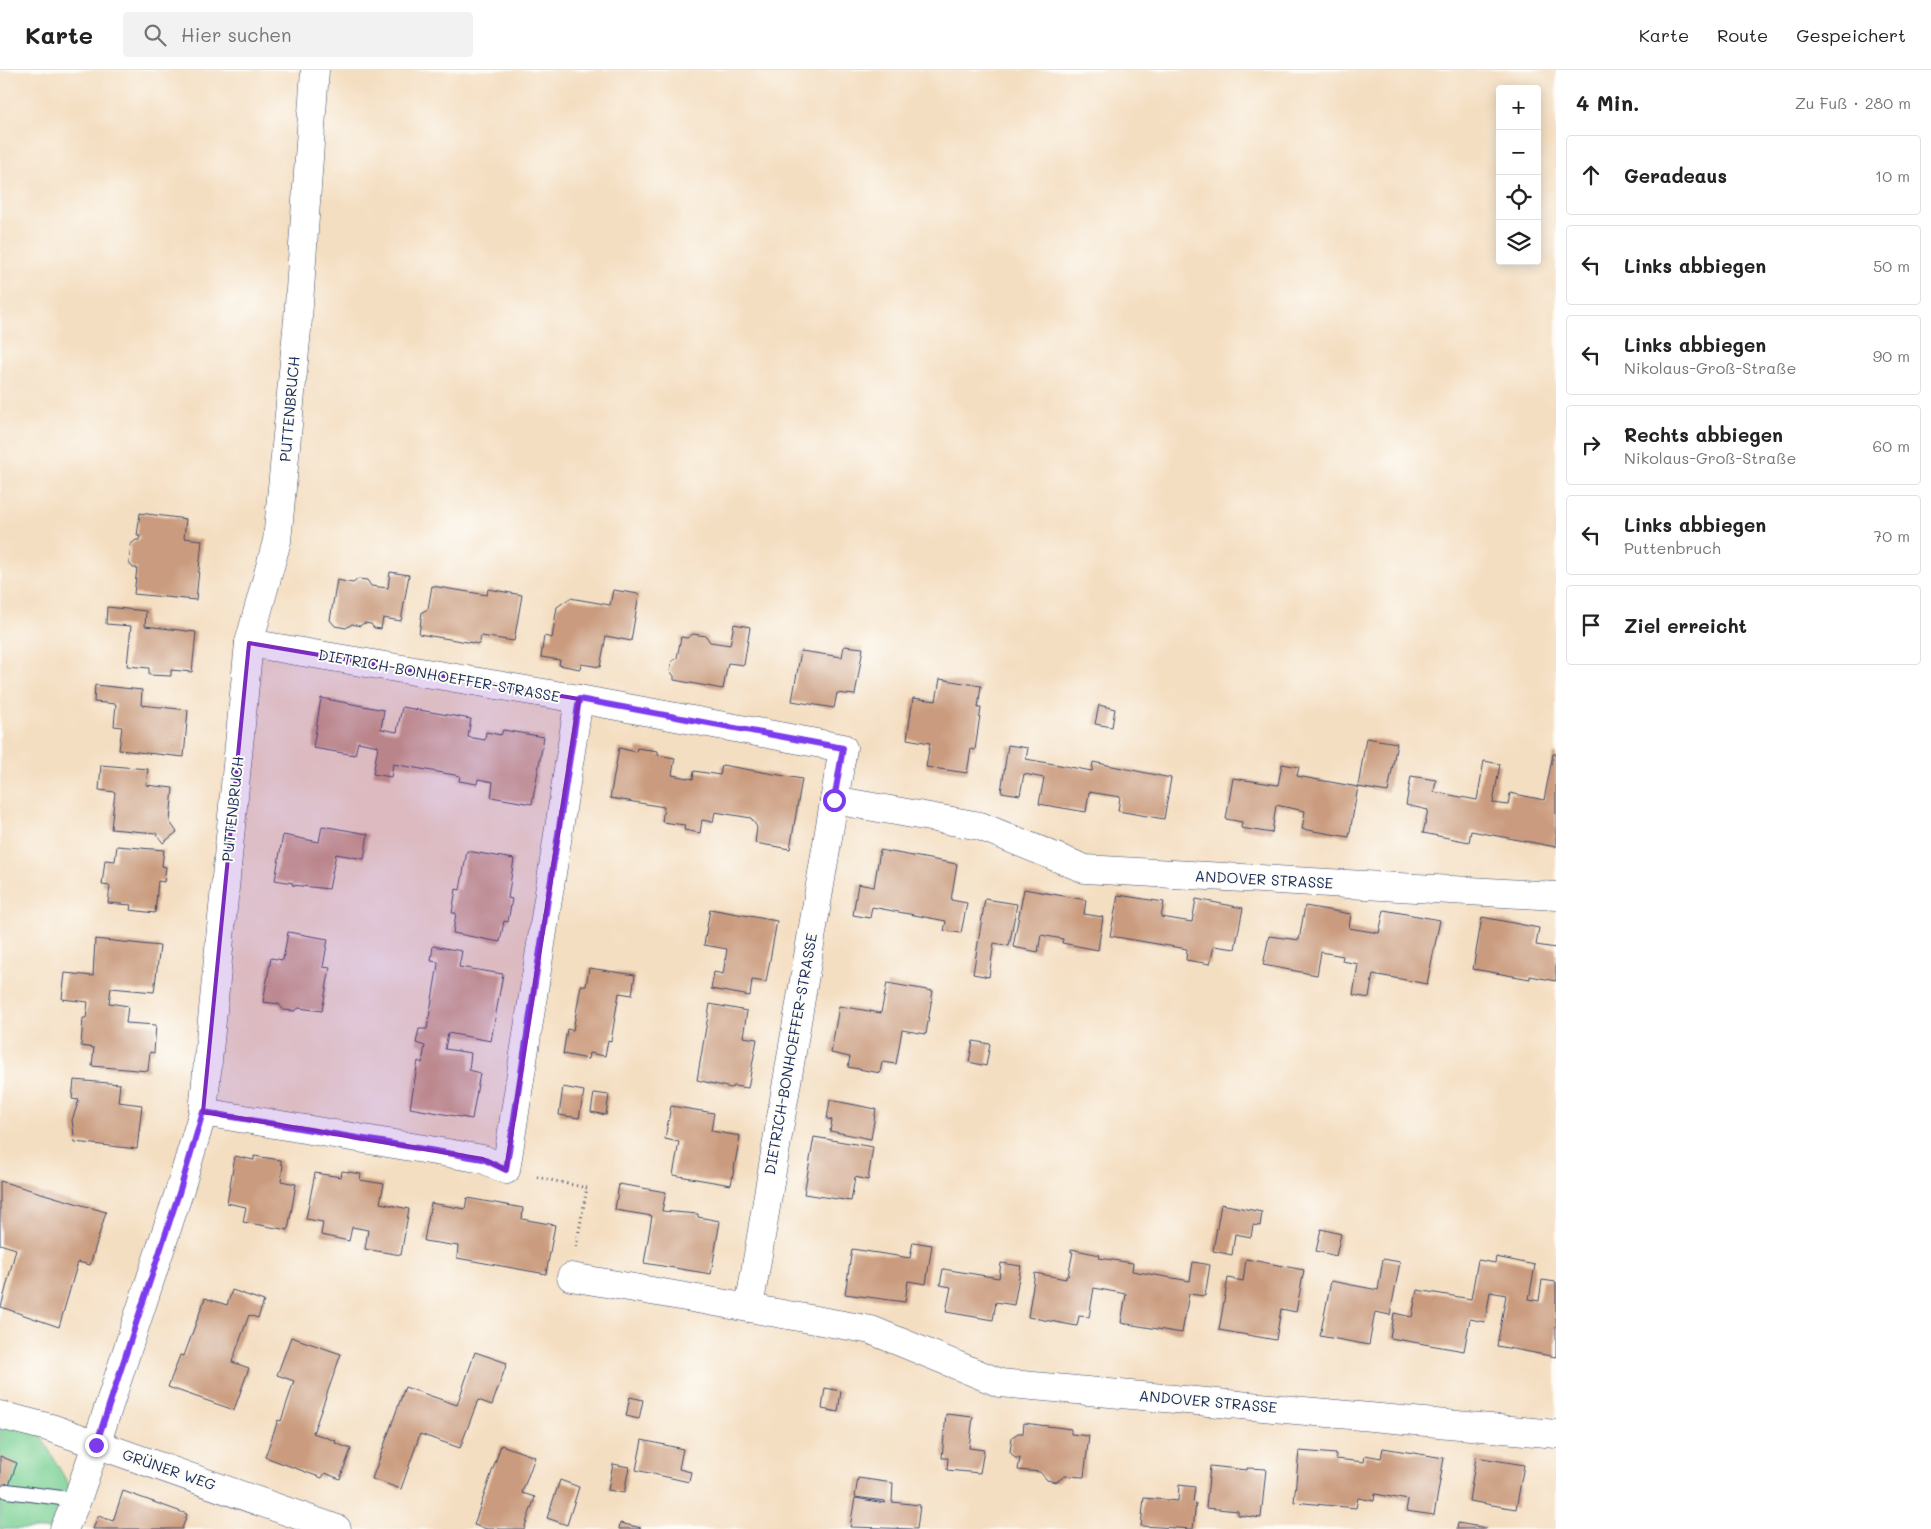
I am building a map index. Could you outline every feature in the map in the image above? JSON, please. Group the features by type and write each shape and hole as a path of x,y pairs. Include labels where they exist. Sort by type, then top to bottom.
{"street":[{"name":"PUTTENBRUCH","path":"64,1529 77,1500 96,1445 180,1190 203,1112 249,643 277,541 298,319 315,70"},
{"name":"DIETRICH-BONHOEFFER-STRASSE","path":"249,643 579,699 843,748 749,1308"},
{"path":"203,1112 483,1159 506,1170 579,699"},
{"name":"ANDOVER STRASSE","path":"834,800 980,826 1085,870 1556,896"},
{"path":"571,1277 749,1308"},
{"name":"ANDOVER STRASSE","path":"749,1308 871,1330 1000,1383 1556,1434"},
{"name":"GRÜNER WEG","path":"0,1416 34,1423 337,1529"}],"lane":[{"path":"7,1491 77,1500"}],"path":[{"path":"506,1170 587,1188 571,1277"}],"highlighted area":[{"path":"249,643 579,699 506,1170 483,1159 203,1112"}],"green space":[{"path":"0,1415 34,1423 77,1500 64,1529 0,1529"}],"building":[{"path":"140,513 186,519 184,538 202,540 196,600 134,594 137,568 133,568 129,563 131,544 139,540 140,536 137,536"},
{"path":"390,572 409,575 401,621 383,618 381,629 364,623 360,626 352,624 346,628 335,626 330,620 337,580 353,583 358,579 367,580 371,586 388,588"},
{"path":"432,586 487,595 488,589 522,595 514,641 481,636 479,644 419,634 422,612 428,609"},
{"path":"613,590 639,594 631,641 606,636 600,667 581,664 580,669 559,665 560,660 541,657 544,636 552,638 557,607 570,598 610,605"},
{"path":"107,607 146,611 145,626 196,632 192,672 171,670 171,676 149,675 149,668 127,666 131,626 106,624"},
{"path":"734,624 750,627 744,665 728,663 723,689 674,680 674,676 670,671 672,661 677,658 681,637 687,638 693,634 706,636 710,642 730,645"},
{"path":"844,646 863,648 855,695 837,693 834,708 792,701 801,651 842,657"},
{"path":"940,679 981,686 978,708 981,708 975,750 971,749 967,773 926,767 930,743 907,739 913,698 936,701"},
{"path":"95,685 142,690 141,705 188,710 184,757 119,750 122,727 114,726 116,704 94,702"},
{"path":"321,698 384,710 381,729 397,732 402,707 471,719 468,737 485,740 486,732 501,735 503,730 544,737 532,804 491,797 493,782 478,779 477,784 459,781 460,776 393,764 391,777 373,774 378,746 358,742 355,755 313,748"},
{"path":"1099,705 1115,709 1112,727 1095,724"},
{"path":"1366,738 1397,743 1388,792 1358,787"},
{"path":"1008,745 1028,748 1026,759 1092,771 1093,762 1171,778 1164,819 1118,811 1120,797 1089,792 1086,812 1039,804 1044,778 1024,774 1020,795 1001,792"},
{"path":"619,748 636,752 637,748 658,751 658,755 675,758 672,775 693,779 694,771 720,775 722,765 802,779 790,849 755,843 757,827 751,818 715,812 713,822 702,820 700,833 684,830 685,825 662,822 664,807 610,798"},
{"path":"1553,754 1556,754 1556,847 1471,831 1469,842 1423,833 1428,810 1406,805 1411,776 1436,780 1434,792 1477,800 1484,761 1500,764 1493,803 1508,805 1510,793 1544,800"},
{"path":"1282,764 1299,767 1297,776 1358,787 1349,837 1302,829 1305,811 1276,805 1272,833 1241,828 1242,822 1226,819 1233,778 1278,785"},
{"path":"101,765 148,769 146,785 173,788 170,822 177,832 163,843 156,833 111,829 115,792 99,790"},
{"path":"322,826 368,834 364,859 336,854 329,889 292,885 293,883 275,880 283,835 319,842"},
{"path":"117,846 164,850 162,866 166,867 164,882 158,881 155,913 130,910 131,905 108,903 110,886 102,885 105,860 115,861"},
{"path":"880,850 957,864 951,900 967,903 961,933 944,931 946,921 872,907 870,918 853,915 858,884 874,887"},
{"path":"467,851 514,859 508,898 512,899 508,922 504,921 500,942 453,933 456,913 452,913 456,889 460,890"},
{"path":"1024,889 1086,900 1084,914 1103,917 1098,950 1062,943 1063,939 1041,935 1038,952 1013,947"},
{"path":"1118,895 1164,902 1161,917 1192,922 1196,899 1243,908 1235,949 1214,946 1210,964 1186,960 1187,949 1110,936"},
{"path":"985,899 1017,904 1009,946 994,943 989,977 973,974"},
{"path":"1305,906 1351,914 1349,928 1379,933 1384,910 1440,920 1427,984 1373,974 1369,998 1353,995 1358,964 1342,961 1343,956 1321,952 1317,975 1263,965 1269,936 1299,940"},
{"path":"710,909 777,921 766,982 752,980 750,996 711,989 714,972 723,974 727,949 704,945"},
{"path":"1482,917 1539,928 1536,945 1556,948 1556,981 1530,976 1530,979 1473,969"},
{"path":"288,932 328,939 323,967 330,968 322,1011 299,1008 294,1011 283,1010 279,1004 263,1002 271,958 283,960"},
{"path":"95,939 160,946 154,992 111,988 109,1003 128,1006 126,1023 156,1025 154,1053 150,1052 148,1071 92,1066 94,1048 81,1046 83,1018 86,1018 88,1002 62,999 65,973 93,976"},
{"path":"433,946 462,951 459,967 503,974 491,1041 448,1033 445,1049 471,1053 469,1070 480,1073 472,1119 410,1108 418,1061 422,1063 425,1046 416,1043 419,1029 427,1029 438,964 438,962 431,961"},
{"path":"589,968 635,975 632,995 619,993 611,1041 608,1040 605,1056 589,1053 588,1059 563,1054 567,1029 573,1030 581,985 586,986"},
{"path":"887,983 933,991 926,1034 902,1030 896,1064 882,1062 880,1073 848,1067 850,1057 831,1053 839,1006 881,1013"},
{"path":"710,1004 747,1011 743,1037 757,1039 748,1088 734,1086 731,1088 697,1080"},
{"path":"973,1041 990,1044 986,1066 969,1062"},
{"path":"74,1080 120,1084 118,1102 142,1105 137,1149 75,1142 72,1120 79,1100 72,1099"},
{"path":"563,1087 584,1091 579,1118 559,1115"},
{"path":"594,1093 609,1095 606,1115 591,1112"},
{"path":"830,1100 876,1109 871,1139 830,1131 832,1120 827,1119"},
{"path":"671,1106 714,1113 711,1131 740,1136 731,1185 673,1175 679,1142 665,1139"},
{"path":"814,1137 873,1147 868,1180 855,1177 851,1201 804,1194"},
{"path":"235,1156 254,1160 254,1156 281,1160 283,1165 281,1181 296,1184 288,1230 243,1222 246,1207 227,1203"},
{"path":"342,1171 361,1174 360,1180 384,1184 380,1203 409,1209 401,1255 365,1249 368,1230 352,1227 349,1241 321,1235 323,1222 306,1219 315,1173 341,1177"},
{"path":"0,1181 106,1212 90,1265 78,1262 59,1327 1,1307 16,1249 0,1244"},
{"path":"619,1184 666,1192 662,1211 698,1214 698,1217 720,1221 711,1274 644,1263 652,1216 615,1210"},
{"path":"467,1198 523,1208 522,1219 555,1225 546,1274 457,1258 458,1246 424,1241 431,1203 465,1209"},
{"path":"1221,1204 1262,1212 1260,1226 1253,1225 1251,1237 1235,1234 1232,1255 1213,1251"},
{"path":"1321,1229 1341,1234 1336,1256 1316,1251"},
{"path":"913,1242 932,1245 926,1284 908,1281 905,1302 845,1294 852,1249 910,1258"},
{"path":"1071,1249 1100,1255 1099,1258 1133,1263 1132,1271 1190,1281 1193,1262 1210,1265 1205,1296 1189,1294 1182,1333 1121,1323 1126,1294 1094,1288 1089,1317 1079,1316 1077,1326 1028,1317 1035,1273 1066,1279 1073,1252 1071,1252"},
{"path":"1496,1257 1535,1265 1529,1299 1539,1301 1542,1280 1556,1282 1556,1357 1497,1346 1506,1295 1490,1292 1485,1322 1470,1319 1464,1351 1390,1338 1394,1313 1412,1317 1417,1290 1471,1299 1478,1260 1495,1263"},
{"path":"1246,1259 1304,1270 1296,1312 1281,1309 1276,1340 1219,1330 1228,1278 1243,1281"},
{"path":"1383,1259 1400,1262 1390,1315 1375,1312 1369,1345 1320,1336 1331,1281 1378,1290"},
{"path":"1001,1263 1021,1266 1014,1305 996,1302 993,1320 946,1312 951,1287 940,1285 943,1269 999,1278"},
{"path":"232,1290 264,1301 258,1318 249,1315 232,1362 249,1368 234,1410 168,1387 180,1355 184,1356 205,1298 227,1305"},
{"path":"291,1337 341,1354 313,1433 336,1441 335,1443 351,1449 340,1479 325,1473 322,1478 265,1457 278,1420 281,1421 294,1381 277,1375"},
{"path":"475,1352 507,1363 492,1405 478,1400 460,1448 420,1434 401,1489 372,1479 405,1387 457,1405"},
{"path":"825,1388 841,1391 838,1412 822,1409"},
{"path":"630,1397 643,1400 639,1419 626,1416"},
{"path":"946,1414 973,1417 969,1448 984,1450 980,1473 947,1470 948,1458 942,1458"},
{"path":"1024,1423 1071,1429 1071,1434 1089,1436 1084,1477 1065,1476 1056,1482 1047,1480 1040,1472 1018,1470 1020,1458 1015,1458 1010,1452 1012,1437 1018,1433 1023,1433"},
{"path":"642,1440 683,1449 679,1469 691,1472 689,1482 636,1470"},
{"path":"501,1445 535,1457 522,1493 535,1497 524,1529 487,1529 474,1525"},
{"path":"1383,1448 1444,1458 1434,1515 1406,1511 1408,1500 1375,1494 1374,1501 1358,1498 1356,1508 1294,1502 1299,1451 1336,1454 1336,1459 1364,1462 1365,1455 1381,1458"},
{"path":"0,1456 17,1463 6,1493 0,1490"},
{"path":"1476,1457 1524,1465 1516,1509 1469,1501"},
{"path":"613,1464 629,1467 624,1493 608,1490"},
{"path":"1210,1466 1247,1470 1247,1468 1266,1469 1261,1518 1238,1515 1238,1511 1206,1508"},
{"path":"858,1478 893,1483 892,1502 920,1505 917,1529 850,1527 855,1498 885,1503 885,1501 855,1497"},
{"path":"560,1480 579,1487 567,1525 547,1518"},
{"path":"1179,1485 1195,1487 1193,1502 1196,1503 1193,1529 1141,1526 1144,1498 1178,1501"},
{"path":"123,1491 187,1514 182,1529 93,1529 98,1516 113,1521"},
{"path":"620,1523 641,1528 641,1529 619,1529"},
{"path":"1458,1523 1486,1528 1486,1529 1457,1529"}],"route":[{"path":"96,1445 180,1190 203,1112 483,1159 506,1170 579,699 843,748 834,800"}]}
